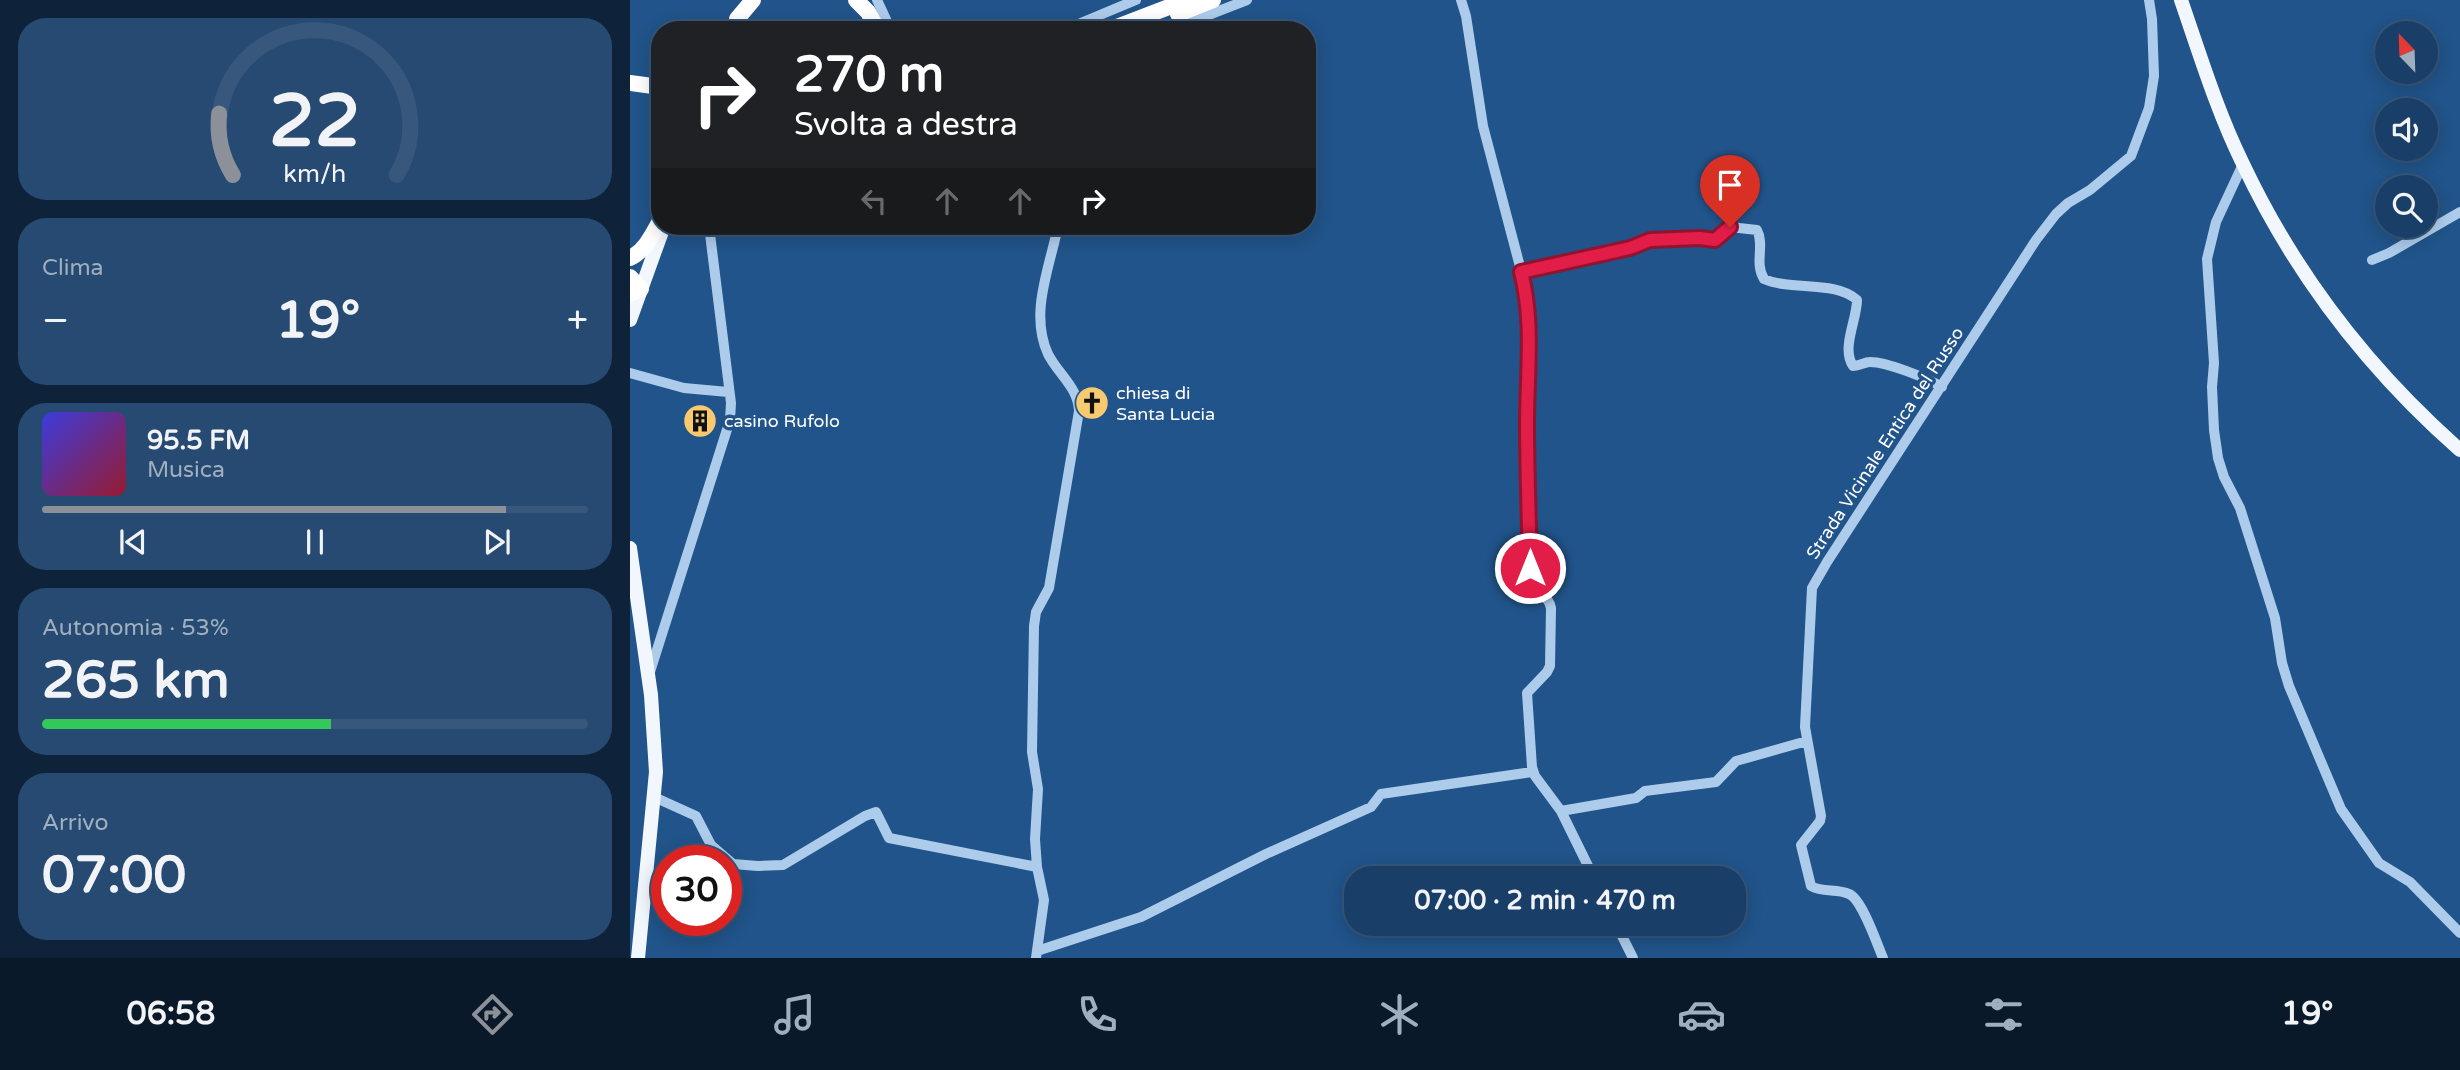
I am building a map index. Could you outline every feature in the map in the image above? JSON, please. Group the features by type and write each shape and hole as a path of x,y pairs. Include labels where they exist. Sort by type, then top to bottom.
{"highway":[{"path":"737,21 753,0"},
{"path":"856,0 864,6 872,21"},
{"path":"1132,21 1187,0"},
{"path":"1160,21 1213,0"},
{"path":"630,83 651,85"},
{"path":"630,93 651,96"},
{"path":"630,258 637,254 652,235"}],"main road":[{"path":"736,21 744,0"},
{"path":"2181,0 2207,80 2243,164 2282,238 2340,323 2423,418 2460,450"},
{"path":"630,320 634,287 660,235"},
{"path":"630,548 649,677 656,772 638,958"}],"street":[{"path":"877,0 887,21"},
{"path":"1086,21 1136,0"},
{"path":"1193,21 1247,0"},
{"path":"1461,0 1466,16 1483,126 1528,307 1530,568 1535,589 1548,599 1551,608 1550,666 1527,693 1532,772 1561,811 1588,866"},
{"name":"Strada Vicinale Entica del Russo","path":"1883,958 1854,897 1842,892 1818,890 1811,886 1801,845 1821,816 1805,727 1812,588 2036,240 2068,203 2090,190 2131,156 2149,108 2154,76 2149,0"},
{"path":"2243,164 2216,222 2207,259 2214,362 2214,430 2218,458 2224,477 2240,508 2267,593 2289,686 2341,809 2379,863 2410,883 2460,933"},
{"path":"2372,260 2460,212"},
{"path":"1521,272 1630,248 1650,240 1715,240 1730,227 1753,228 1760,235 1759,269 1764,279 1782,284 1840,291 1857,300 1849,346 1850,362 1853,366 1870,362 1885,365 1942,387"},
{"path":"649,677 730,420 731,403 710,235"},
{"path":"1056,235 1041,301 1040,326 1050,357 1071,386 1079,403 1079,411 1049,588 1036,612 1034,626 1032,752 1038,789 1035,839 1037,867 1044,900 1037,955 1141,917 1266,854 1371,807 1381,794 1532,772"},
{"path":"630,373 684,388 728,392"},
{"path":"1561,811 1636,798 1645,791 1716,782 1736,761 1807,741"},
{"path":"654,797 696,816 711,845 733,863 783,865 876,812 889,838 1037,867"},
{"path":"1622,936 1633,958"}],"place":[{"name":"chiesa di Santa Lucia","path":"1092,403"},
{"name":"casino Rufolo","path":"700,421"}],"route":[{"path":"1530,568 1527,427 1530,340 1528,307 1521,272 1630,248 1650,240 1715,240 1730,227"}]}
